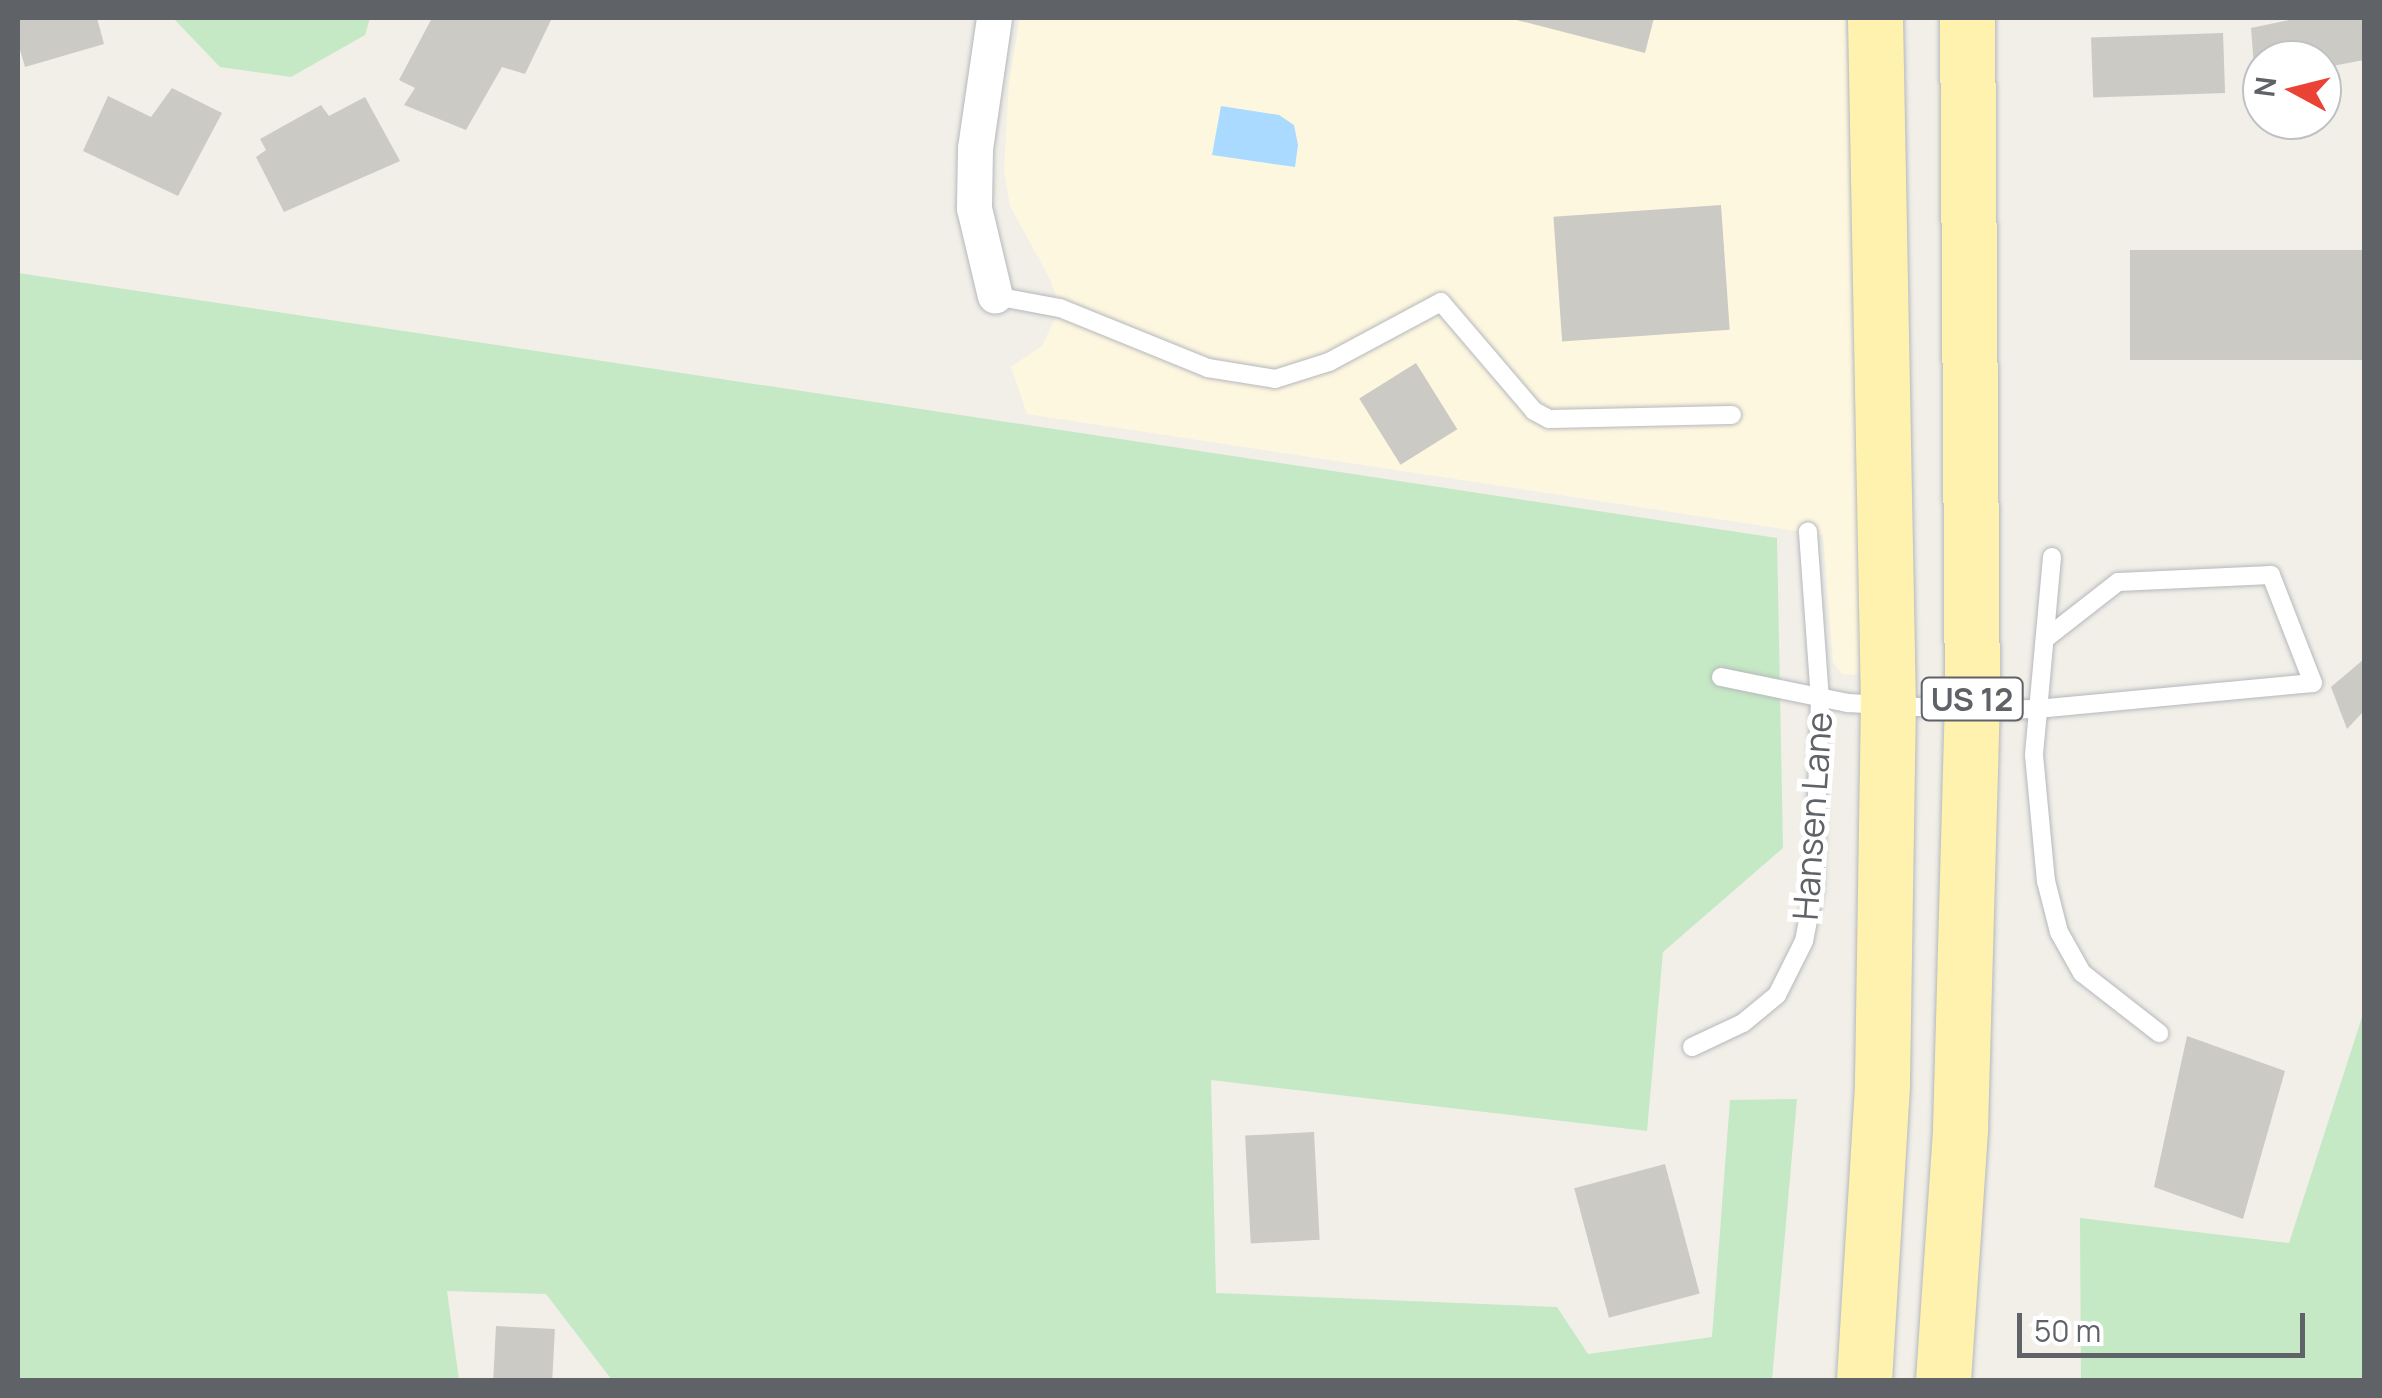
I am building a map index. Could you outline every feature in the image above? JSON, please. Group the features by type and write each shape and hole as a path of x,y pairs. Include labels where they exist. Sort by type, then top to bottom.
{"main road":[{"name":"US 12","path":"1864,1380 1882,1082 1888,707 1875,18"},
{"name":"US 12","path":"1943,1380 1960,1128 1972,710 1964,32"}],"street":[{"path":"994,18 976,148 974,208 995,296"}],"lane":[{"path":"995,296 1060,308 1208,368 1275,379 1329,362 1442,302 1534,410 1549,419 1732,415"},
{"name":"Hansen Lane","path":"1692,1047 1743,1022 1777,995 1793,970 1814,890 1820,700 1808,530"},
{"path":"2052,557 2037,709 2034,786 2046,881 2059,932 2082,974 2158,1032"},
{"path":"1720,677 1820,700 1972,710 2037,709 2312,683 2271,576 2118,582 2045,639"}],"shaded area":[{"path":"1020,18 1846,18 1866,644 1862,670 1854,675 1842,674 1833,662 1823,535 1027,414 1011,367 1042,346 1060,308 1050,279 1010,206 1004,171 1009,82"}],"green space":[{"path":"173,18 370,18 365,35 291,77 220,67"},
{"path":"18,273 1777,538 1783,848 1663,952 1647,1131 1211,1080 1216,1293 1557,1307 1588,1354 1712,1337 1730,1100 1797,1099 1772,1380 612,1380 546,1294 447,1291 459,1380 18,1380"},
{"path":"2364,1011 2364,1380 2081,1380 2080,1218 2289,1243"}],"water":[{"path":"1221,106 1279,115 1294,125 1298,145 1295,167 1212,155"}],"building":[{"path":"18,18 97,18 104,44 25,67 18,43"},
{"path":"432,18 552,18 525,74 502,67 466,130 404,105 415,88 399,80"},
{"path":"1509,18 1654,18 1645,53"},
{"path":"2299,18 2364,18 2364,60 2342,64 2342,40 2252,40 2251,28"},
{"path":"2223,33 2225,93 2093,98 2091,38"},
{"path":"172,88 222,113 178,196 83,151 108,96 151,117"},
{"path":"365,97 400,161 284,212 256,157 266,150 260,139 321,105 329,116"},
{"path":"1721,205 1730,330 1562,341 1553,217"},
{"path":"2130,250 2364,250 2364,360 2130,360"},
{"path":"1416,363 1457,429 1401,465 1359,399"},
{"path":"2364,659 2364,711 2347,729 2331,687"},
{"path":"2187,1036 2285,1071 2243,1219 2154,1187"},
{"path":"1314,1132 1320,1240 1251,1243 1245,1136"},
{"path":"1665,1164 1700,1293 1609,1318 1574,1188"},
{"path":"496,1326 555,1329 552,1380 493,1380"}]}
